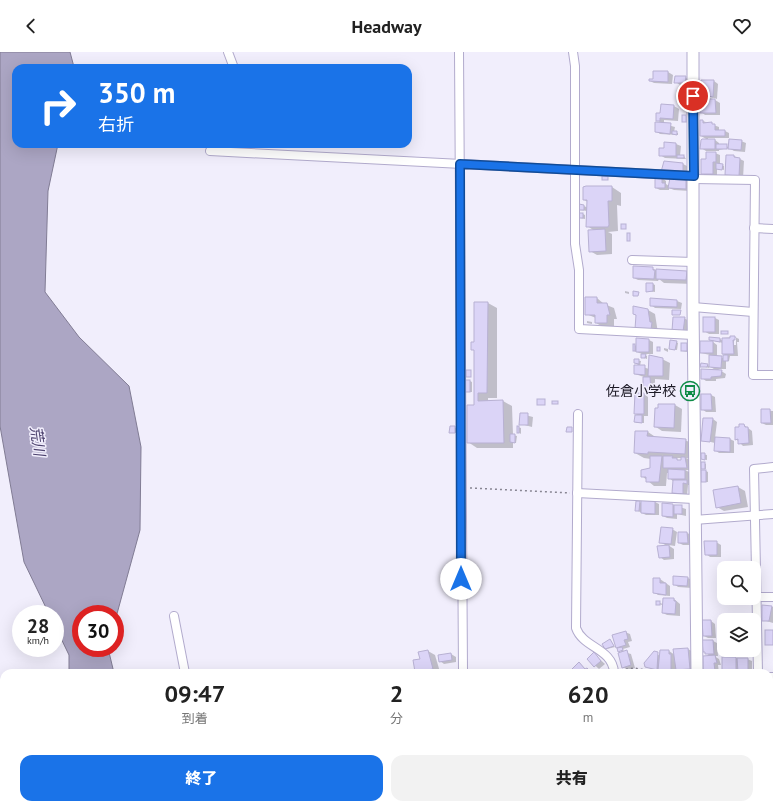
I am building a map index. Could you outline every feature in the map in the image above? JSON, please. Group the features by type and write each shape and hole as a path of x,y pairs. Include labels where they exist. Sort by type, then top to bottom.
{"street":[{"path":"228,52 232,64"},
{"path":"459,52 460,487 463,669"},
{"path":"573,52 575,66 575,244 579,270 578,329 693,335"},
{"path":"693,52 694,520 697,669"},
{"path":"210,151 234,148 460,164 576,169 755,180 753,375 773,375"},
{"path":"754,228 773,228"},
{"path":"632,260 693,262"},
{"path":"693,307 753,312"},
{"path":"578,414 576,628 582,638 606,654 613,669"},
{"path":"755,561 754,469 773,467"},
{"path":"577,493 694,499"},
{"path":"694,520 773,514"},
{"path":"761,596 773,597"},
{"path":"756,605 758,669"},
{"path":"174,616 184,669"}],"path":[{"path":"460,487 577,493"},
{"path":"629,669 640,669"}],"water":[{"name":"荒川","path":"0,52 70,52 73,64 12,64 12,148 57,148 48,191 45,292 79,337 129,386 141,447 140,530 119,605 72,605 72,657 110,657 113,669 69,669 69,655 64,645 64,605 45,605 24,562 0,426"}],"building":[{"path":"653,71 668,71 668,82 649,81 649,79 653,79"},
{"path":"675,76 686,76 685,83 674,83"},
{"path":"701,80 714,80 713,97 703,95 703,91 701,91"},
{"path":"700,99 715,99 716,113 700,113"},
{"path":"661,104 674,105 673,119 660,118 660,121 656,121 656,113 660,113"},
{"path":"682,115 686,115 686,122 682,122"},
{"path":"700,120 703,120 703,123 712,122 712,124 715,124 715,130 725,130 725,136 700,136"},
{"path":"655,122 671,123 670,134 655,132"},
{"path":"672,131 677,131 677,135 672,134"},
{"path":"702,139 715,139 715,149 700,149"},
{"path":"729,139 742,140 741,150 728,149"},
{"path":"664,142 676,143 676,156 659,156 659,148 664,148"},
{"path":"716,144 727,144 727,149 716,149"},
{"path":"706,152 716,152 716,162 713,162 713,174 701,174 701,159 706,159"},
{"path":"677,155 684,155 684,158 677,158"},
{"path":"726,155 734,155 734,157 740,158 739,176 725,175"},
{"path":"664,161 683,163 683,173 661,172"},
{"path":"716,163 723,164 722,170 716,169"},
{"path":"602,176 608,176 608,180 602,180"},
{"path":"655,177 662,177 662,183 665,183 665,188 655,188"},
{"path":"670,178 686,178 686,189 668,188"},
{"path":"612,186 612,201 608,201 608,227 586,227 587,200 583,200 583,187"},
{"path":"579,204 584,205 584,210 579,210"},
{"path":"579,213 583,213 583,218 579,218"},
{"path":"621,224 626,224 626,229 621,229"},
{"path":"605,229 606,251 589,252 588,230"},
{"path":"627,233 630,233 630,241 627,241"},
{"path":"633,266 653,267 653,270 655,270 654,279 633,278"},
{"path":"656,269 687,271 686,280 656,279"},
{"path":"646,283 653,283 653,291 646,292"},
{"path":"633,291 639,292 638,296 633,296"},
{"path":"585,297 597,297 597,303 607,303 610,315 607,315 607,323 595,323 595,315 585,315"},
{"path":"650,298 677,300 677,307 650,306"},
{"path":"474,302 488,302 487,393 478,393 478,401 503,400 504,443 467,443 467,405 474,405 474,350 471,350 471,342 474,342"},
{"path":"633,306 648,309 650,322 652,322 651,330 635,329 636,315 633,314"},
{"path":"672,310 681,310 680,315 672,315"},
{"path":"673,317 685,317 683,332 672,331"},
{"path":"703,317 715,317 715,332 703,332"},
{"path":"721,331 728,331 728,334 721,334"},
{"path":"730,336 735,336 735,340 733,340 734,354 722,354 722,338 730,338"},
{"path":"709,337 720,338 720,342 709,340"},
{"path":"636,338 649,339 649,352 636,352"},
{"path":"670,340 677,341 675,350 669,349"},
{"path":"700,341 713,341 713,353 700,353"},
{"path":"681,343 687,343 687,351 681,351"},
{"path":"633,344 635,344 635,351 633,351"},
{"path":"657,347 660,347 660,351 657,351"},
{"path":"641,354 646,354 645,358 641,358"},
{"path":"649,355 663,358 663,376 648,376"},
{"path":"709,355 722,356 721,368 709,367"},
{"path":"723,355 728,355 728,361 723,361"},
{"path":"634,359 639,359 639,364 634,363"},
{"path":"701,363 708,364 707,367 700,367"},
{"path":"634,365 645,365 645,375 634,374"},
{"path":"701,369 722,370 721,376 711,377 711,379 701,379"},
{"path":"466,370 471,370 471,377 466,377"},
{"path":"643,377 650,377 651,389 643,389"},
{"path":"465,380 470,380 470,392 465,392"},
{"path":"635,393 644,393 644,414 634,414"},
{"path":"685,393 687,393 687,400 685,400"},
{"path":"701,394 711,394 712,410 701,410"},
{"path":"537,399 545,399 545,405 537,405"},
{"path":"552,401 558,401 558,404 552,404"},
{"path":"658,404 675,404 674,428 654,427 655,408 658,408"},
{"path":"761,409 770,409 771,423 761,423"},
{"path":"520,413 528,413 528,425 519,425"},
{"path":"635,415 642,415 642,423 634,422"},
{"path":"703,418 713,418 710,442 701,441"},
{"path":"739,424 744,424 745,427 748,427 749,443 738,444 738,439 735,440 735,427 739,427"},
{"path":"450,426 455,426 455,433 449,433"},
{"path":"517,426 519,426 519,433 517,433"},
{"path":"567,427 572,427 572,432 566,432"},
{"path":"635,431 648,431 647,436 686,439 685,454 648,452 648,454 634,453"},
{"path":"510,434 515,434 515,443 510,442"},
{"path":"715,437 730,438 730,452 714,451"},
{"path":"701,453 705,453 705,460 701,459"},
{"path":"650,456 662,456 659,482 646,482 646,477 641,477 641,470 650,468"},
{"path":"663,456 673,456 672,458 677,458 677,460 681,460 681,457 685,457 687,468 663,468"},
{"path":"701,462 705,462 705,469 701,469"},
{"path":"668,469 685,470 685,479 668,479"},
{"path":"701,470 706,470 706,482 701,482"},
{"path":"673,480 687,480 687,484 683,483 683,494 672,493"},
{"path":"738,486 741,503 716,508 713,490"},
{"path":"641,500 655,501 655,514 641,513"},
{"path":"636,501 640,501 639,511 635,511"},
{"path":"662,503 673,504 673,517 662,516"},
{"path":"674,505 682,505 682,514 674,514"},
{"path":"661,527 673,528 671,544 659,543"},
{"path":"678,532 687,532 688,543 678,543"},
{"path":"704,541 717,541 717,555 705,555"},
{"path":"669,545 670,557 659,558 657,546"},
{"path":"673,576 688,577 687,586 673,585"},
{"path":"653,578 660,578 660,583 666,583 666,595 653,593"},
{"path":"663,598 674,598 674,601 676,601 675,614 662,613"},
{"path":"656,601 660,601 660,605 656,605"},
{"path":"762,605 772,606 769,621 762,621"},
{"path":"702,620 711,620 712,636 703,636"},
{"path":"765,630 773,630 773,645 765,645"},
{"path":"626,631 628,639 624,640 626,645 616,648 612,635"},
{"path":"610,639 614,646 605,649 602,644"},
{"path":"702,640 713,640 714,654 705,654 705,652 703,652"},
{"path":"622,647 623,650 618,652 617,648"},
{"path":"688,648 690,669 676,669 673,649"},
{"path":"428,650 433,669 414,669 413,660 420,659 418,652"},
{"path":"627,650 631,665 622,668 618,653"},
{"path":"660,650 669,650 669,654 671,654 671,669 658,669"},
{"path":"654,651 658,652 657,669 645,667 644,663"},
{"path":"594,652 601,661 594,667 587,659"},
{"path":"451,653 452,660 439,662 438,655"},
{"path":"715,655 717,663 714,663 715,669 703,669 703,656"},
{"path":"722,657 736,657 736,669 722,669"},
{"path":"737,658 748,658 748,669 738,669"},
{"path":"579,662 585,669 572,669"}],"place":[{"name":"佐倉小学校","path":"690,391"}],"route":[{"path":"461,579 460,164 694,176 693,96"}]}
